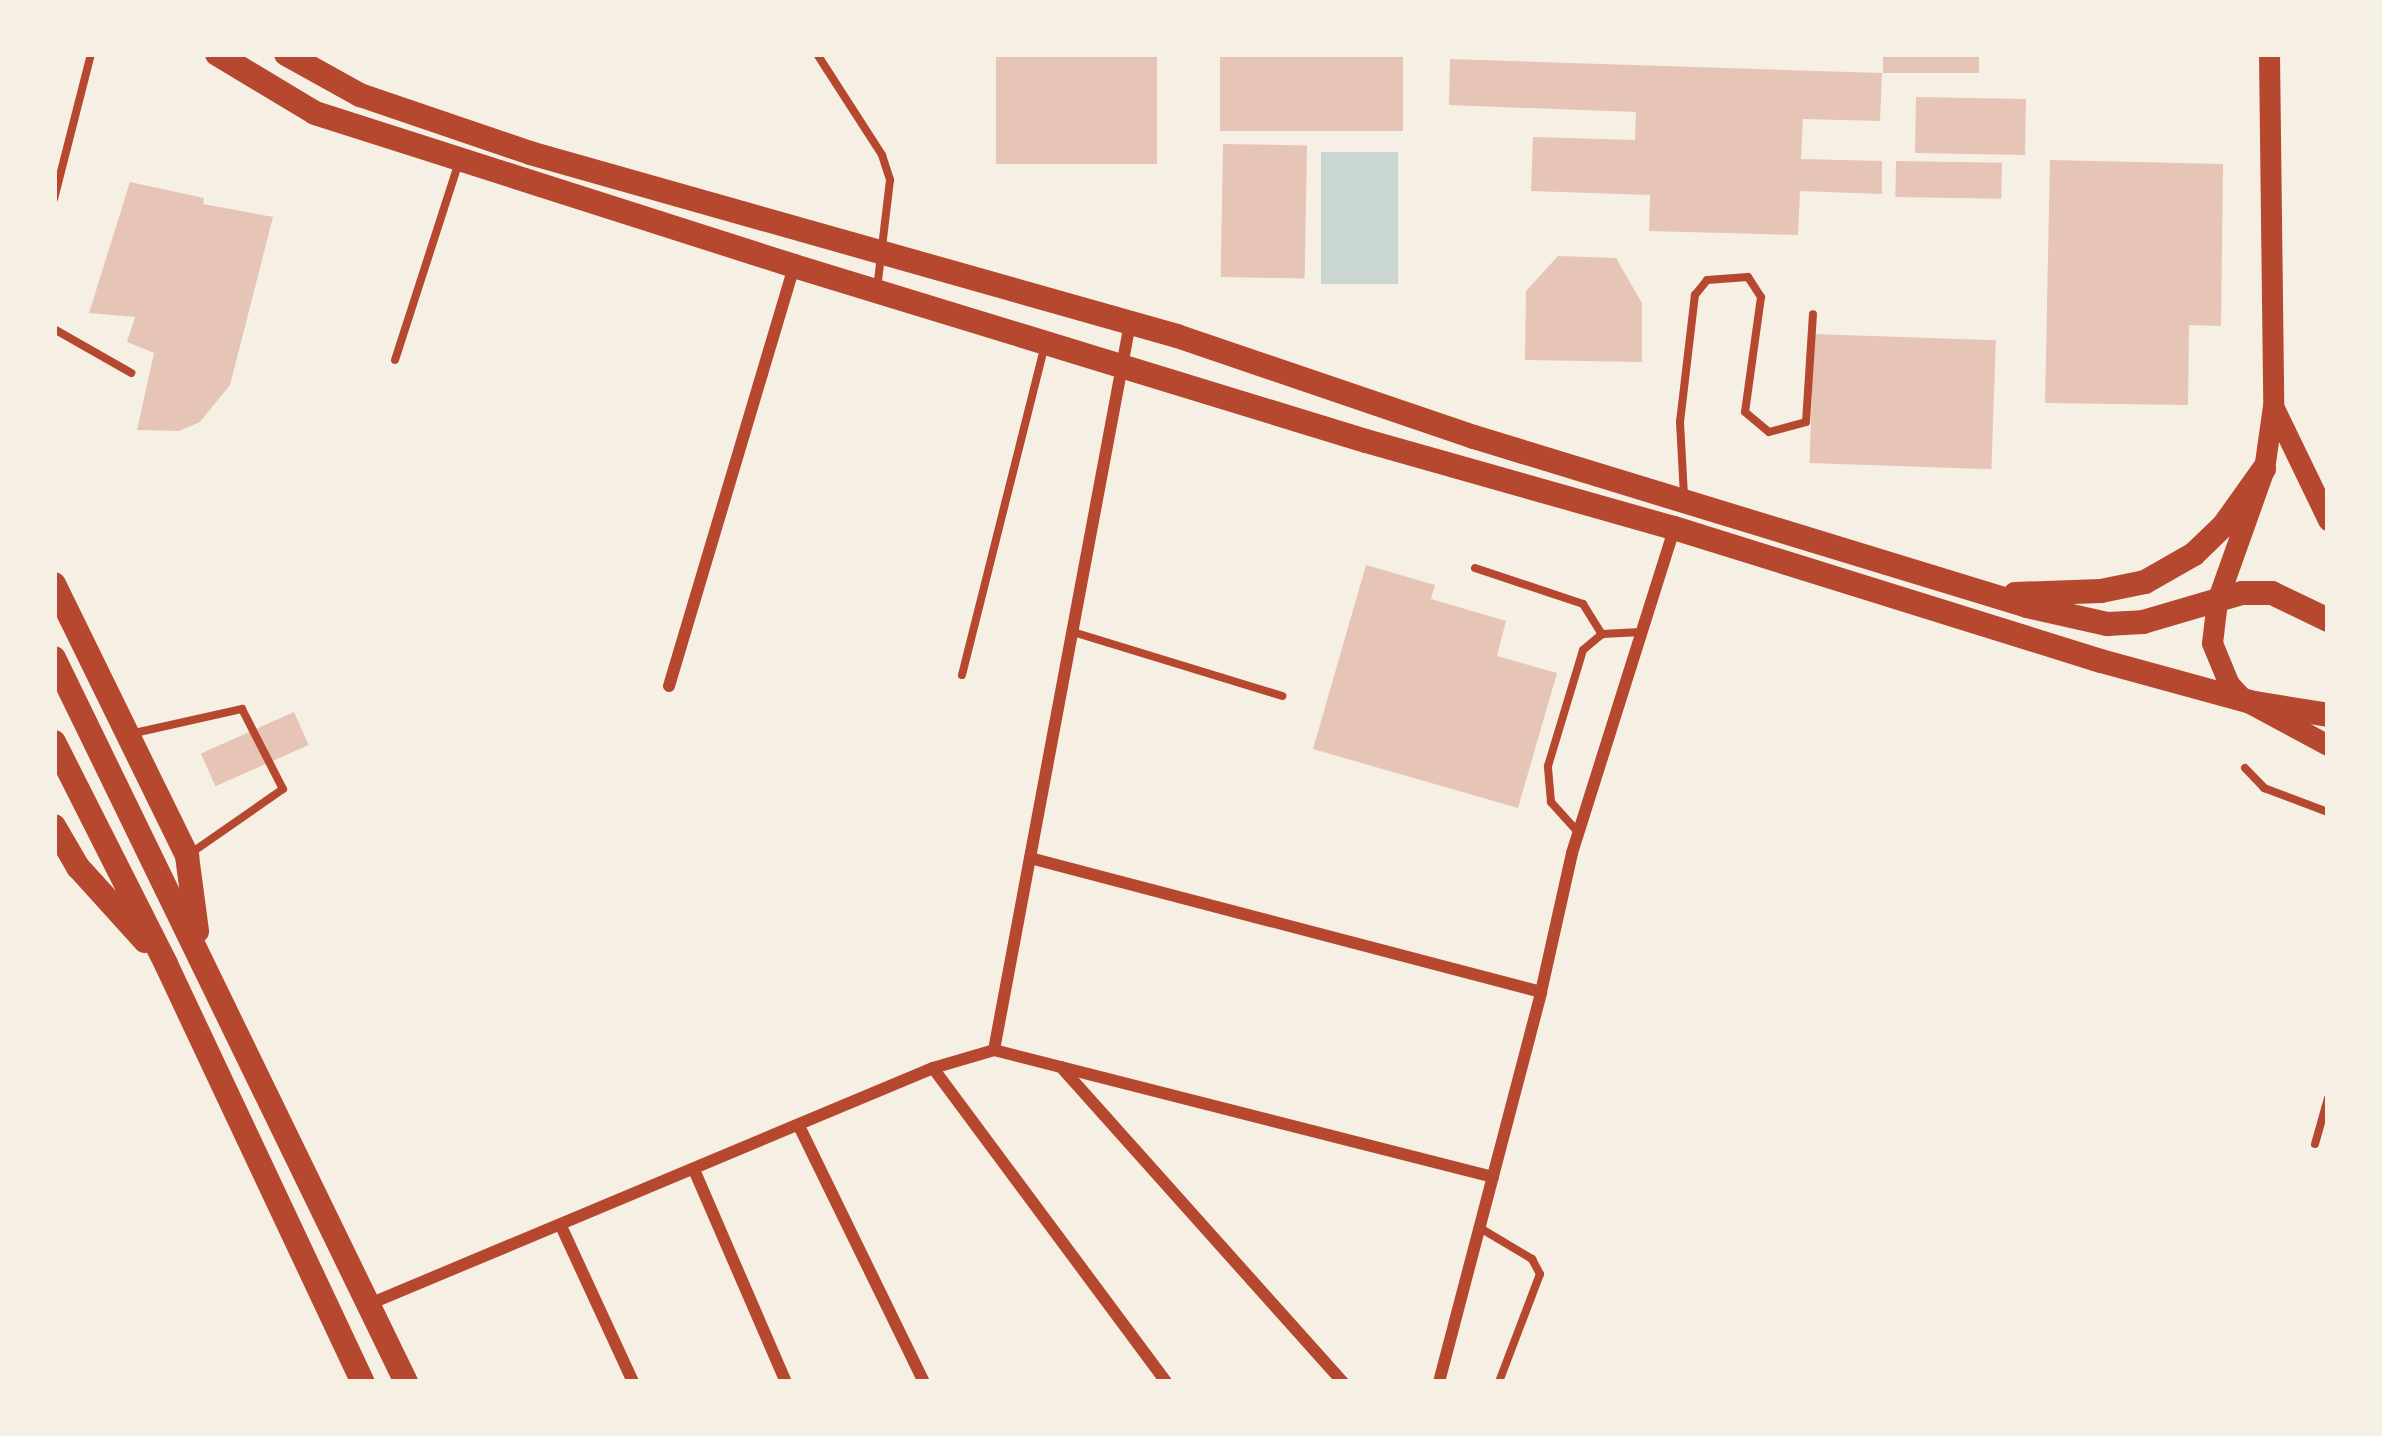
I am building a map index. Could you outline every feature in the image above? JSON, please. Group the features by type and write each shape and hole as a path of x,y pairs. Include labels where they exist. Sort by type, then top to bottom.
{"main road":[{"path":"217,54 315,113 1366,441 2107,624 2143,622 2217,601 2272,593 2328,620"},
{"path":"286,54 360,94 530,153 1130,323 1679,516 2244,700 2328,715"},
{"path":"2269,54 2273,406 2264,469 2217,601 2212,643 2229,684 2244,700 2328,745"},
{"path":"2273,406 2328,520"},
{"path":"1985,594 2071,594 2145,582 2194,554 2224,525 2264,469"},
{"path":"54,584 187,856 200,952"},
{"path":"54,658 406,1382"},
{"path":"54,742 166,964 363,1382"},
{"path":"54,826 78,867 166,964"}],"street":[{"path":"669,686 794,266"},
{"path":"994,1049 1130,323"},
{"path":"1439,1382 1578,832 1679,516"},
{"path":"1030,858 1541,992"},
{"path":"367,1305 933,1069 994,1049 1493,1177"},
{"path":"1060,1066 1343,1382"},
{"path":"933,1069 1166,1382"},
{"path":"800,1128 924,1382"},
{"path":"695,1172 786,1382"},
{"path":"561,1226 633,1382"}],"lane":[{"path":"54,199 91,54"},
{"path":"817,54 882,154 890,180 876,290"},
{"path":"395,360 460,160"},
{"path":"1679,516 1679,422 1695,295 1707,280 1748,277 1761,297 1745,412 1769,432 1806,422 1814,314"},
{"path":"54,329 131,373"},
{"path":"962,675 1046,340"},
{"path":"1475,568 1583,604 1602,634"},
{"path":"1071,632 1282,696"},
{"path":"1578,832 1551,802 1548,766 1583,650 1602,634 1641,632"},
{"path":"128,735 242,709 283,789 187,856"},
{"path":"2245,768 2264,788 2328,812"},
{"path":"2315,1144 2328,1098"},
{"path":"1478,1227 1532,1259 1540,1274 1499,1382"}],"shaded area":[{"path":"1321,152 1398,152 1398,284 1321,284"}],"building":[{"path":"996,54 1157,54 1157,164 996,164"},
{"path":"1220,54 1403,54 1403,131 1220,131"},
{"path":"1883,54 1979,54 1979,73 1883,73"},
{"path":"1450,59 1882,73 1880,121 1803,119 1801,159 1882,161 1882,194 1800,191 1798,235 1649,231 1650,195 1531,191 1533,137 1635,140 1636,112 1449,105"},
{"path":"1916,97 2026,99 2025,155 1915,153"},
{"path":"1223,144 1307,145 1305,278 1221,277"},
{"path":"2050,160 2223,164 2221,326 2189,325 2188,405 2045,403"},
{"path":"1896,161 2002,163 2001,199 1895,197"},
{"path":"130,182 204,198 203,204 273,217 230,385 200,422 179,431 137,430 154,353 127,342 135,317 89,313"},
{"path":"1558,256 1616,258 1642,303 1642,362 1525,360 1526,291"},
{"path":"1814,334 1996,340 1991,469 1809,463"},
{"path":"1366,565 1435,585 1431,599 1506,621 1497,656 1557,673 1518,808 1313,749"},
{"path":"294,712 309,745 215,786 201,753"}]}
